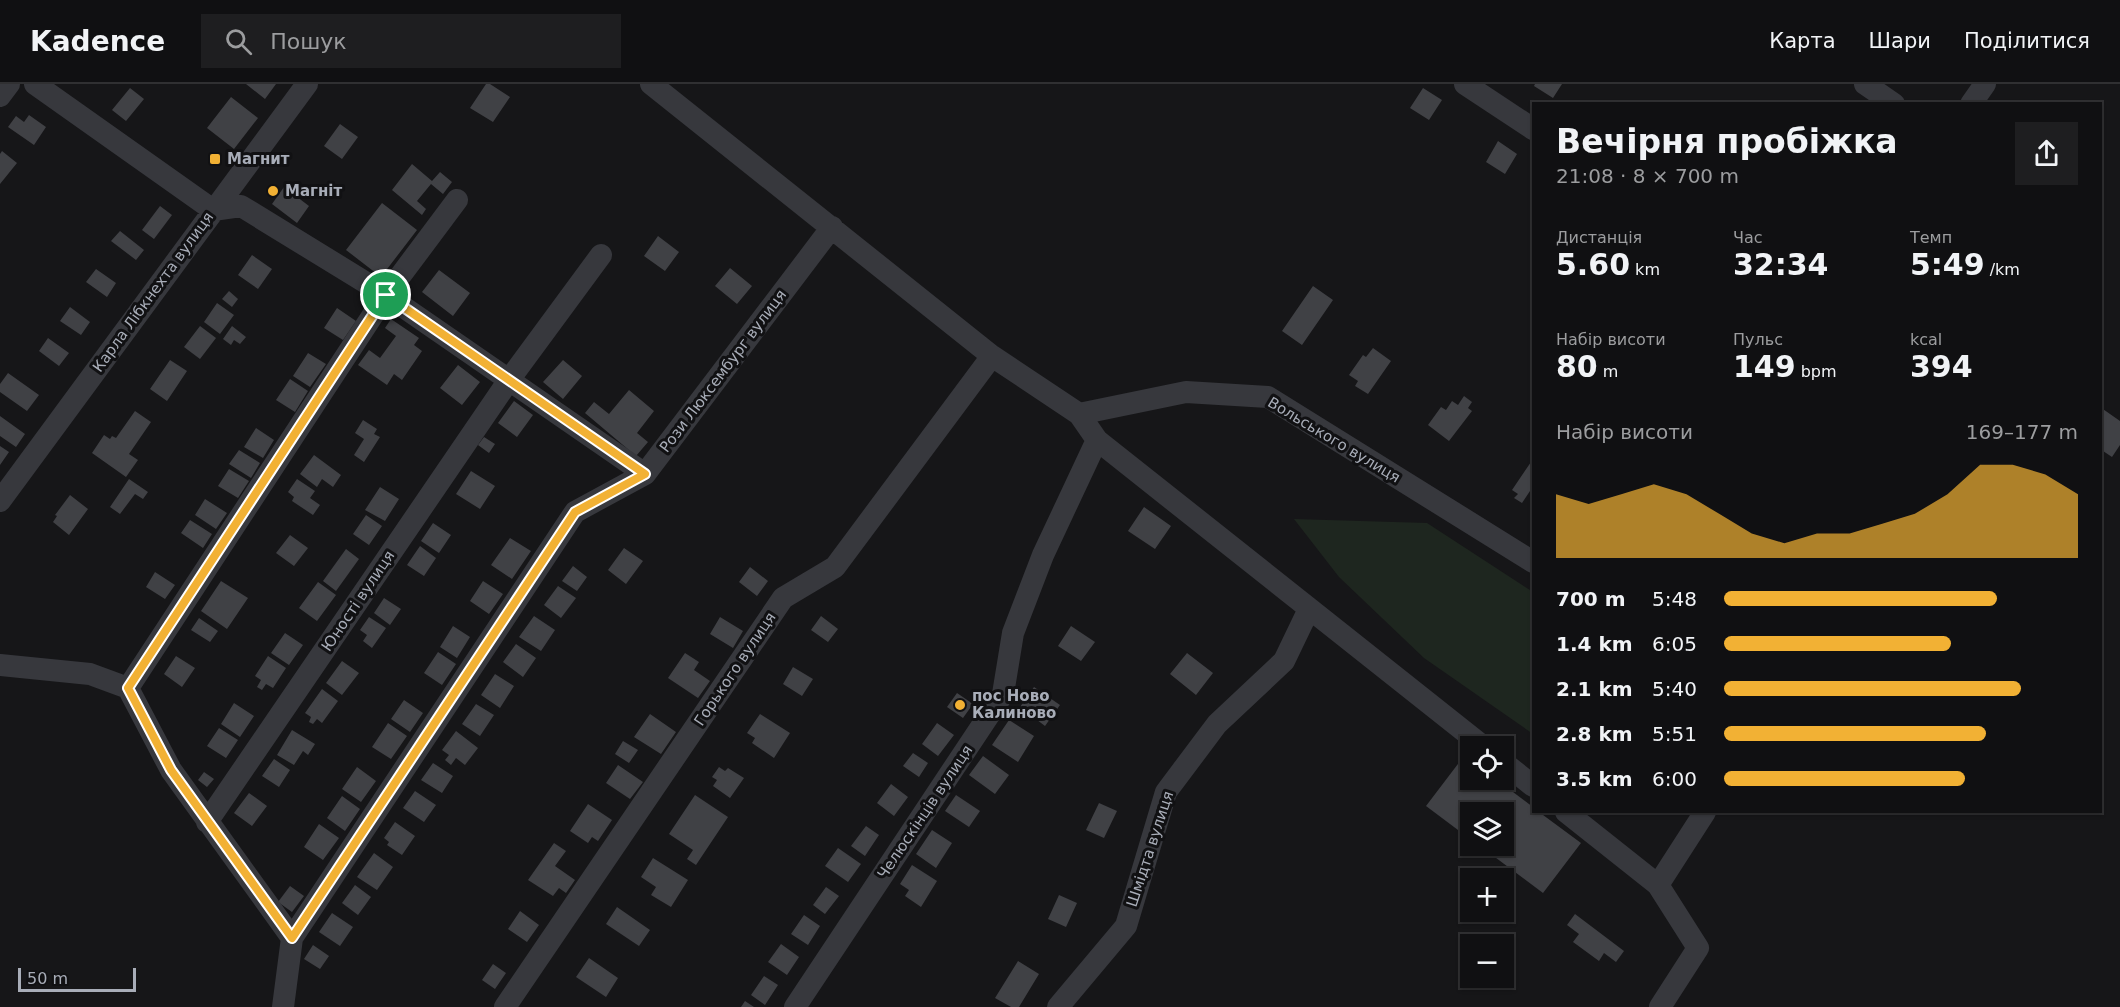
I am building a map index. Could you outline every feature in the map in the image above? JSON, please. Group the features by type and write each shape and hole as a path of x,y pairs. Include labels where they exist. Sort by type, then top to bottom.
{"street":[{"path":"0,96 9,84"},
{"path":"35,84 213,210 241,206 386,295 645,474"},
{"name":"Карла Лібкнехта вулиця","path":"0,501 307,84"},
{"path":"651,84 992,356 1079,414 1097,440 1470,736"},
{"path":"1465,84 1532,128"},
{"path":"1865,84 1891,102"},
{"path":"1972,102 1985,84"},
{"path":"128,688 386,295 457,201"},
{"name":"Рози Люксембург вулиця","path":"292,938 575,512 645,474 832,227"},
{"name":"Юності вулиця","path":"207,822 509,380 601,255"},
{"name":"Горького вулиця","path":"505,1007 783,598 835,567 992,356"},
{"name":"Вольського вулиця","path":"1079,414 1186,392 1268,397 1532,561"},
{"name":"Челюскінців вулиця","path":"795,1007 1003,694 1013,633 1043,555 1097,440"},
{"name":"Шмідта вулиця","path":"1058,1007 1126,926 1166,792 1217,724 1284,661 1309,609"},
{"path":"0,665 90,674 128,688 171,770 292,938 284,1007"},
{"path":"1514,771 1532,785"},
{"path":"1567,813 1658,885 1698,948 1660,1007"},
{"path":"1658,885 1704,813"}],"shaded area":[{"path":"1294,519 1427,523 1532,591 1532,733 1424,658 1339,577"}],"building":[{"path":"246,84 276,84 265,99"},
{"path":"486,84 490,84 510,97 493,122 470,108"},
{"path":"1535,84 1562,84 1553,98 1534,86"},
{"path":"130,88 144,99 126,121 112,110"},
{"path":"1423,88 1442,100 1429,120 1410,108"},
{"path":"231,97 258,118 234,149 207,128"},
{"path":"29,115 46,127 34,145 8,127 16,116 24,122"},
{"path":"340,124 358,137 342,159 324,146"},
{"path":"1498,141 1517,154 1505,174 1486,162"},
{"path":"2,151 17,163 0,184 0,154"},
{"path":"412,164 432,181 440,172 452,182 443,194 431,184 417,201 426,209 422,215 392,190"},
{"path":"284,187 309,206 297,223 272,204"},
{"path":"382,203 417,230 381,277 346,250"},
{"path":"160,206 172,215 154,239 142,230"},
{"path":"120,231 144,250 136,260 111,241"},
{"path":"658,236 679,252 665,271 644,256"},
{"path":"252,255 272,269 258,289 238,275"},
{"path":"730,268 752,286 737,304 715,286"},
{"path":"96,269 116,283 107,297 86,282"},
{"path":"439,270 470,293 453,316 422,292"},
{"path":"1313,286 1333,300 1302,345 1282,331"},
{"path":"229,291 238,299 232,307 222,299"},
{"path":"217,303 234,315 220,334 204,322"},
{"path":"70,307 90,322 81,335 60,321"},
{"path":"337,308 356,321 343,340 324,328"},
{"path":"391,319 419,338 414,345 422,351 402,380 394,374 387,385 358,365 369,350 380,358 396,336 385,328"},
{"path":"200,326 216,338 200,359 184,347"},
{"path":"232,326 246,337 240,344 234,340 231,345 223,339"},
{"path":"48,338 69,353 59,366 39,351"},
{"path":"1373,348 1391,361 1368,394 1355,386 1358,381 1349,375 1363,355 1366,357"},
{"path":"308,353 326,364 310,387 293,376"},
{"path":"170,360 187,371 167,401 150,389"},
{"path":"563,360 582,376 563,399 543,382"},
{"path":"458,365 480,382 462,405 440,388"},
{"path":"8,373 39,395 27,411 0,392 0,384"},
{"path":"290,379 308,391 295,412 276,400"},
{"path":"629,390 654,411 637,433 648,442 636,456 585,413 594,402 609,414"},
{"path":"1464,396 1472,402 1468,408 1472,411 1449,441 1428,425 1441,407 1446,410 1452,401 1458,405"},
{"path":"514,401 533,415 517,437 498,423"},
{"path":"2102,408 2120,421 2120,445 2112,457 2102,450"},
{"path":"135,411 151,422 129,454 138,460 126,477 92,453 104,435 110,439 112,436 116,438"},
{"path":"0,416 25,434 16,447 0,436"},
{"path":"363,420 377,429 374,434 380,437 364,462 354,455 364,439 355,433"},
{"path":"256,428 274,440 263,458 244,447"},
{"path":"484,437 495,444 489,453 478,445"},
{"path":"0,446 9,452 0,465"},
{"path":"239,450 260,463 251,478 229,464"},
{"path":"314,455 341,475 333,487 322,479 317,487 300,474"},
{"path":"1532,460 1532,492 1530,491 1522,503 1514,498 1518,494 1512,490"},
{"path":"229,469 249,481 238,498 218,486"},
{"path":"471,471 495,486 480,509 456,494"},
{"path":"129,479 148,492 143,499 135,494 120,514 110,507"},
{"path":"297,479 315,491 310,498 320,505 313,515 292,501 294,497 288,492"},
{"path":"380,487 399,499 385,521 365,510"},
{"path":"70,495 88,509 69,535 53,522 57,516 55,515"},
{"path":"205,499 227,513 216,529 195,515"},
{"path":"1144,507 1171,526 1155,549 1128,531"},
{"path":"366,515 382,526 369,545 353,534"},
{"path":"190,520 212,534 203,548 181,533"},
{"path":"433,523 451,535 439,553 421,541"},
{"path":"290,535 308,548 294,566 276,553"},
{"path":"510,538 531,551 512,579 491,565"},
{"path":"420,546 436,558 424,576 407,565"},
{"path":"624,548 643,561 626,584 608,570"},
{"path":"346,549 359,559 336,591 323,581"},
{"path":"573,566 587,577 577,591 562,581"},
{"path":"750,567 768,581 757,596 739,582"},
{"path":"155,572 175,585 165,599 146,587"},
{"path":"221,581 248,598 227,629 201,611"},
{"path":"483,581 503,594 489,614 470,601"},
{"path":"318,582 336,595 317,621 299,608"},
{"path":"558,586 576,598 561,618 544,605"},
{"path":"384,598 401,609 390,625 374,613"},
{"path":"534,616 555,630 541,651 519,637"},
{"path":"821,616 838,629 828,642 811,630"},
{"path":"369,617 386,628 372,648 363,641 367,635 360,630"},
{"path":"720,617 743,631 733,648 710,634"},
{"path":"199,618 218,631 210,642 191,630"},
{"path":"453,626 470,637 457,658 440,647"},
{"path":"1071,626 1095,642 1081,661 1058,646"},
{"path":"285,633 303,645 289,665 271,653"},
{"path":"516,644 536,658 523,677 503,662"},
{"path":"438,652 456,664 442,685 424,673"},
{"path":"685,653 699,662 694,670 710,681 698,698 668,678"},
{"path":"1187,653 1213,673 1196,695 1170,674"},
{"path":"176,656 195,668 182,687 164,674"},
{"path":"268,656 286,668 273,688 266,684 262,690 257,687 261,680 255,676"},
{"path":"342,661 359,673 342,695 326,683"},
{"path":"793,667 813,679 802,696 783,684"},
{"path":"495,674 514,686 500,708 481,695"},
{"path":"1034,687 1060,705 1045,726 1020,707"},
{"path":"322,689 338,701 322,723 317,719 313,724 309,722 311,717 305,713"},
{"name":"пос Ново Калиново","path":"957,693 973,704 963,718 947,707"},
{"path":"404,700 423,713 410,732 391,719"},
{"path":"234,703 254,716 240,737 221,724"},
{"path":"476,704 494,715 480,736 462,724"},
{"path":"650,714 676,732 661,754 634,737"},
{"path":"760,714 790,733 774,758 752,743 755,738 747,733"},
{"path":"1009,720 1034,736 1018,762 992,745"},
{"path":"388,723 407,736 391,759 372,747"},
{"path":"937,723 954,735 938,756 922,744"},
{"path":"219,728 238,740 226,758 207,746"},
{"path":"292,730 315,744 308,755 303,751 294,765 277,755"},
{"path":"456,731 478,748 465,765 456,758 451,765 445,760 449,755 442,750"},
{"path":"623,741 638,750 629,763 615,754"},
{"path":"913,753 928,763 919,777 903,766"},
{"path":"983,756 1009,775 995,794 969,775"},
{"path":"274,759 290,770 279,787 262,776"},
{"path":"1460,761 1460,790 1510,790 1532,806 1532,813 1540,813 1581,843 1543,893 1514,871 1514,868 1509,868 1493,856 1514,856 1514,802 1460,802 1460,832 1426,806"},
{"path":"433,763 453,776 442,793 421,780"},
{"path":"618,765 643,782 630,799 606,783"},
{"path":"357,767 376,781 361,802 342,789"},
{"path":"719,767 725,771 728,768 744,778 730,798 713,786 717,780 712,777"},
{"path":"204,772 214,779 207,787 198,780"},
{"path":"891,784 908,797 894,816 877,803"},
{"path":"415,791 436,805 424,822 403,808"},
{"path":"249,793 267,806 252,826 234,813"},
{"path":"695,795 728,817 696,865 687,859 693,850 669,834"},
{"path":"956,795 980,811 969,827 945,811"},
{"path":"342,796 360,809 345,831 327,818"},
{"path":"1099,803 1117,811 1104,838 1086,830"},
{"path":"588,804 612,820 598,841 592,837 588,843 570,831"},
{"path":"395,822 415,836 402,855 387,845 389,842 384,838"},
{"path":"319,824 339,838 323,860 304,847"},
{"path":"866,826 879,835 865,856 851,846"},
{"path":"932,830 952,843 936,868 916,854"},
{"path":"554,843 566,851 555,866 575,880 566,893 559,888 553,896 528,880"},
{"path":"838,848 861,864 848,882 825,866"},
{"path":"374,853 393,867 377,890 357,877"},
{"path":"653,858 688,880 671,907 651,895 656,887 641,877"},
{"path":"912,865 937,881 921,907 905,896 909,890 900,884"},
{"path":"355,885 371,897 358,915 342,903"},
{"path":"290,886 304,896 292,912 278,902"},
{"path":"826,887 839,896 825,914 813,905"},
{"path":"1059,895 1077,903 1066,927 1048,919"},
{"path":"617,907 650,930 639,946 606,924"},
{"path":"520,911 539,925 527,942 508,929"},
{"path":"332,913 353,927 340,946 319,932"},
{"path":"1575,914 1624,951 1616,962 1604,953 1599,961 1573,942 1579,934 1567,925"},
{"path":"804,915 820,926 808,945 791,934"},
{"path":"781,944 799,957 787,975 768,962"},
{"path":"313,945 329,956 320,969 304,959"},
{"path":"589,958 618,978 606,997 576,977"},
{"path":"1018,961 1039,974 1019,1007 1011,1007 995,998"},
{"path":"493,964 506,973 495,989 482,980"},
{"path":"764,976 778,985 765,1005 751,995"},
{"path":"745,1001 754,1007 741,1007"}],"place":[{"name":"Магнит","path":"215,159"},
{"name":"Магніт","path":"273,191"},
{"name":"пос Ново Калиново","path":"960,705"}],"route":[{"path":"386,295 645,474 575,512 292,938 171,770 128,688 386,295"}]}
